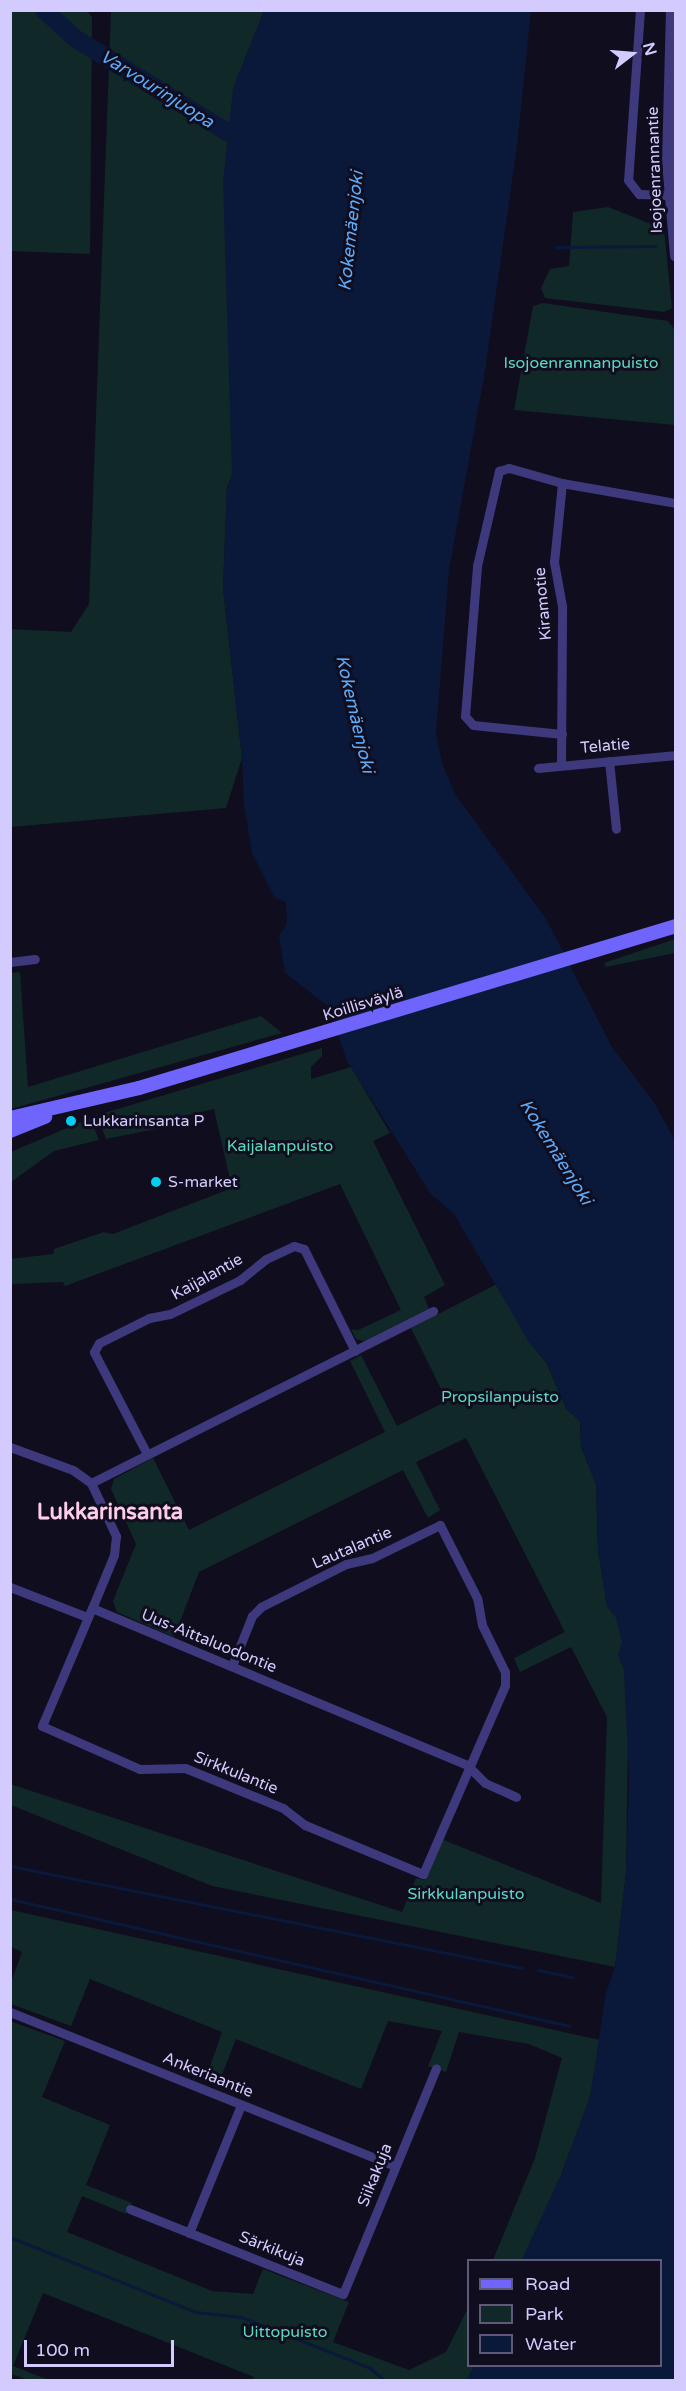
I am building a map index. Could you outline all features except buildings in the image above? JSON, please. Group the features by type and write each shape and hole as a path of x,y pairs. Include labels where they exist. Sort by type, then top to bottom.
{"main road":[{"name":"Koillisväylä","path":"10,1118 72,1106 310,1036 671,925"},
{"name":"Koillisväylä","path":"10,1131 72,1106"}],"street":[{"path":"640,10 628,180 639,194 670,195"},
{"name":"Isojoenrannantie","path":"672,10 670,195 675,256"},
{"path":"562,734 473,725 465,716 477,566 499,471 509,468 562,483 675,503"},
{"name":"Kiramotie","path":"561,765 562,606 554,562 562,483"},
{"name":"Telatie","path":"538,768 675,755"},
{"path":"609,761 616,830"},
{"path":"10,962 35,959"},
{"name":"Kaijalantie","path":"147,1454 94,1352 99,1343 149,1318 170,1314 240,1280 266,1259 294,1246 304,1249 355,1351"},
{"path":"91,1483 433,1311"},
{"path":"10,1447 74,1470 91,1483 116,1536 114,1555 92,1608"},
{"name":"Lautalantie","path":"232,1666 252,1616 261,1607 346,1564 372,1558 440,1525 477,1598 482,1624 505,1672 505,1685 484,1735 467,1765"},
{"path":"10,1587 87,1617"},
{"name":"Sirkkulantie","path":"92,1608 42,1726 140,1769 185,1768 283,1808 305,1826 423,1874 467,1765"},
{"name":"Uus-Aittaluodontie","path":"92,1608 467,1765 485,1783 516,1797"},
{"name":"Ankeriaantie","path":"10,2012 395,2166"},
{"name":"Siikakuja","path":"343,2294 436,2068"},
{"path":"189,2233 241,2105"},
{"name":"Särkikuja","path":"130,2209 343,2294"}],"green space":[{"path":"11,10 87,11 92,17 90,254 11,251"},
{"path":"111,11 264,11 236,81 232,476 227,487 223,588 242,758 226,808 11,827 10,629 71,632 89,604"},
{"name":"Isojoenrannanpuisto","path":"608,207 664,229 672,308 664,312 545,298 541,288 550,269 569,266 573,212"},
{"name":"Isojoenrannanpuisto","path":"543,303 668,321 675,330 675,425 514,410 533,306"},
{"path":"675,939 675,953 606,967 604,963"},
{"path":"20,972 28,1087 261,1016 282,1033 11,1109 11,973"},
{"name":"Kaijalanpuisto","path":"322,1048 322,1056 311,1067 311,1079 351,1067 390,1133 373,1141 445,1285 424,1297 430,1311 366,1342 356,1339 351,1329 358,1330 401,1310 340,1184 65,1286 63,1282 11,1284 10,1259 53,1254 54,1249 104,1232 113,1234 232,1188 214,1109 183,1116 185,1123 106,1139 99,1121 104,1113"},
{"path":"90,1118 99,1140 54,1151 11,1182 11,1152"},
{"name":"Propsilanpuisto","path":"497,1284 529,1342 546,1362 567,1410 580,1421 581,1447 596,1484 598,1550 607,1606 616,1617 623,1642 618,1655 624,1669 628,1738 626,1873 615,1967 212,1886 11,1805 10,1784 402,1912 416,1878 424,1880 441,1839 601,1903 607,1717 571,1647 520,1672 514,1658 565,1632 466,1438 416,1462 440,1510 428,1518 403,1470 199,1572 174,1637 117,1612 113,1601 136,1544 111,1489 114,1479 153,1458 189,1530 385,1432 350,1361 361,1355 397,1426 447,1401 411,1328"},
{"path":"11,1910 600,2040 590,2097 561,2175 522,2259 493,2259 535,2158 562,2058 529,2044 459,2032 446,2072 428,2066 442,2031 388,2021 361,2089 236,2039 217,2087 205,2081 222,2032 90,1979 71,2026 11,2004 10,1985 22,1952 11,1947"},
{"name":"Uittopuisto","path":"10,2021 65,2041 42,2097 110,2125 86,2185 132,2203 126,2214 82,2196 67,2232 212,2291 253,2294 263,2269 349,2302 333,2342 409,2370 446,2352 467,2310 467,2367 474,2367 467,2380 253,2380 254,2377 43,2293 13,2366 49,2380 28,2380 11,2374"}],"water":[{"name":"Kokemäenjoki","path":"264,11 531,11 517,146 485,371 449,570 436,733 442,763 455,794 546,919 612,1047 655,1104 675,1141 675,2380 467,2380 474,2367 662,2367 662,2259 522,2259 561,2175 590,2097 606,1993 615,1967 626,1873 629,1778 624,1670 618,1655 622,1642 616,1618 607,1606 598,1550 596,1484 581,1447 580,1421 567,1410 546,1361 529,1342 454,1214 431,1194 347,1061 329,1007 285,973 279,936 287,923 286,902 274,897 252,853 244,805 242,758 223,588 227,487 232,476 223,181 233,88"}],"waterway":[{"name":"Varvourinjuopa","path":"44,10 76,39 227,132 251,134"},
{"path":"556,247 655,246"},
{"path":"10,1866 522,1968"},
{"path":"10,1899 570,2026"},
{"path":"538,1970 572,1977"},
{"path":"10,2237 196,2312 241,2317 277,2331"},
{"path":"290,2336 370,2368 384,2380"}],"place":[{"name":"Lukkarinsanta P","path":"71,1121"},
{"name":"S-market","path":"156,1182"}],"district":[{"name":"Lukkarinsanta","path":"110,1513"}],"park label":[{"name":"Sirkkulanpuisto","path":"466,1894"}]}
